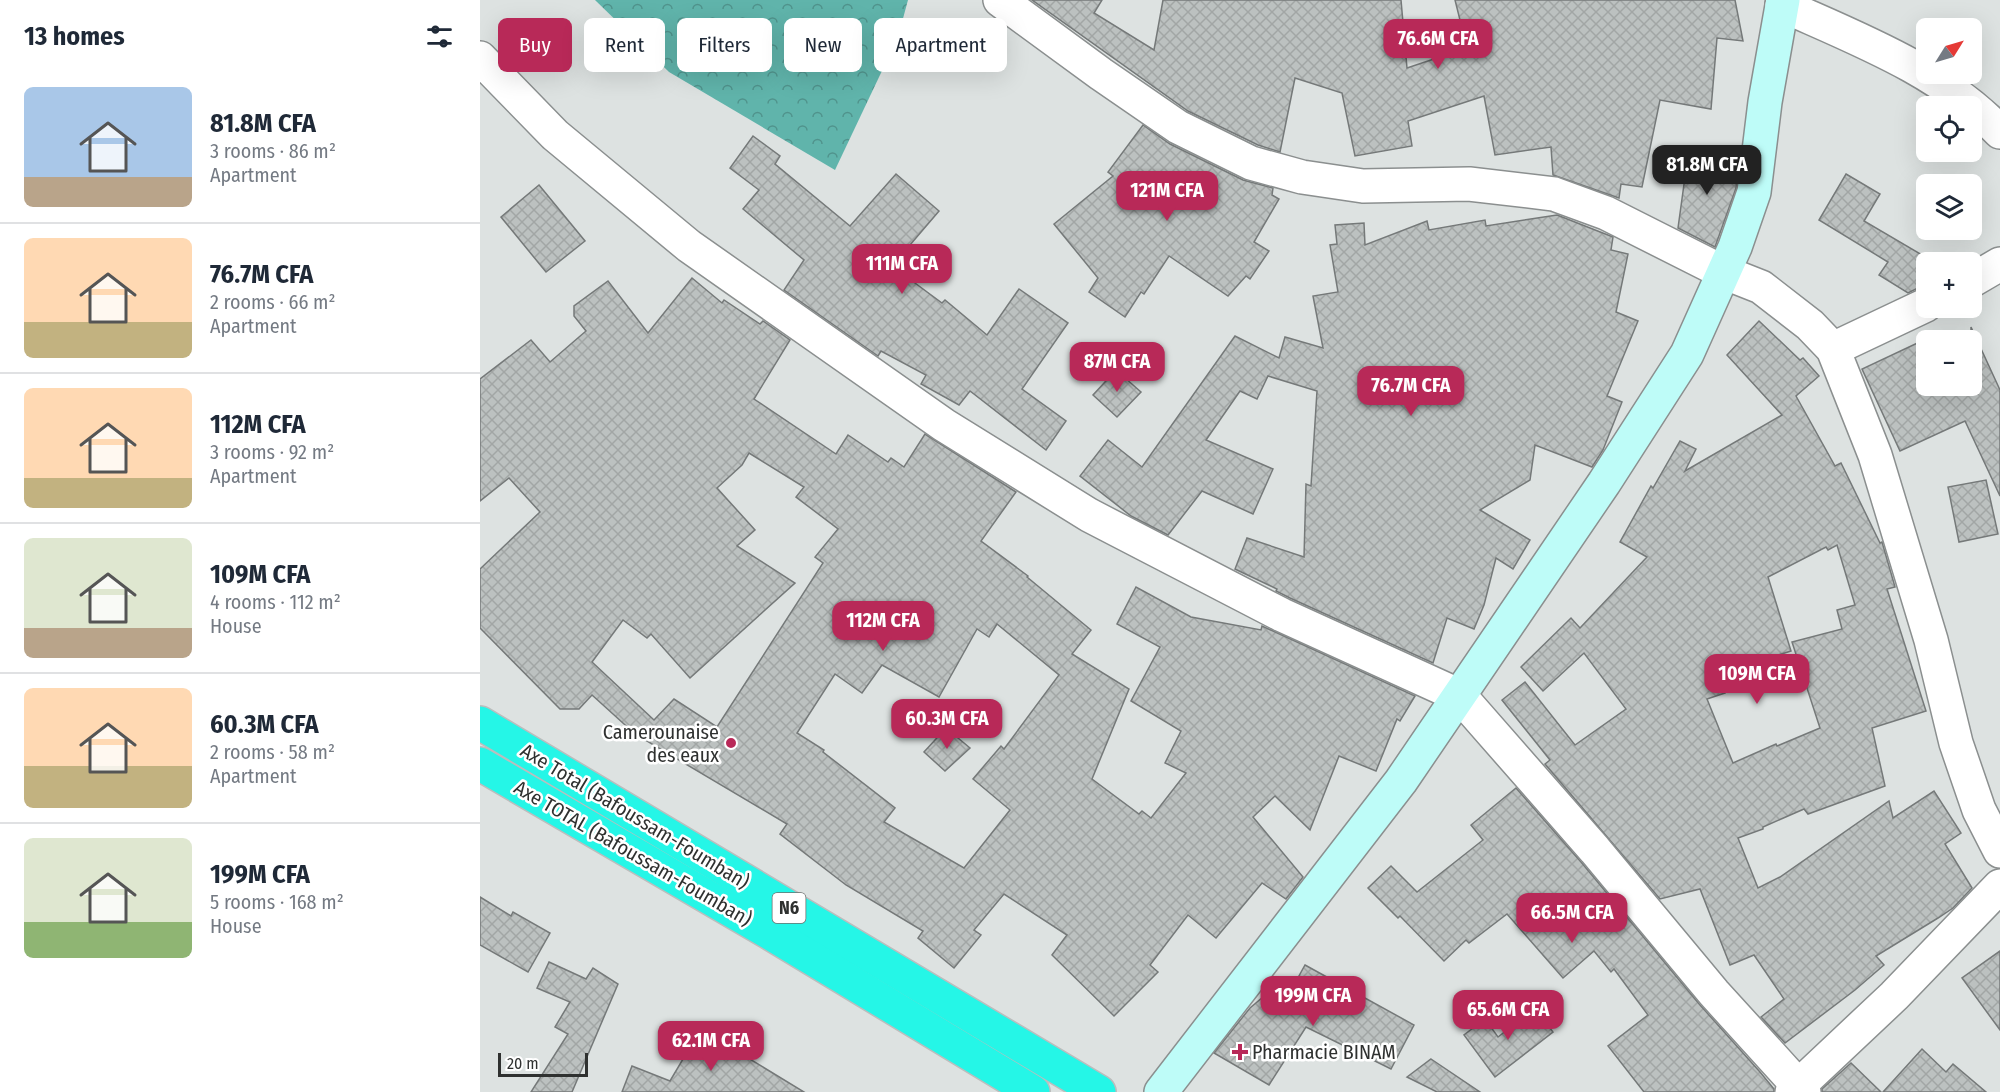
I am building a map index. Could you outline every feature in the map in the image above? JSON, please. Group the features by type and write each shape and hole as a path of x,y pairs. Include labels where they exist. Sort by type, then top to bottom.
{"highway":[{"name":"Axe Total (Bafoussam-Foumban)","path":"480,723 1099,1092"},
{"name":"Axe TOTAL (Bafoussam-Foumban)","path":"480,764 961,1047 1033,1092"},
{"path":"961,1047 974,1017"}],"street":[{"path":"1000,0 1101,75 1178,127 1251,163 1302,177 1363,186 1469,184 1554,194 1606,213 1723,272 1761,287 1810,325 1833,349 1875,455 1930,640 1956,743 1979,810 2000,851"},
{"path":"1161,1092 1401,781 1604,483 1687,354 1736,247 1754,192 1765,102 1783,3 1895,56 1942,83 2000,132"},
{"path":"480,58 555,135 689,246 944,425 1089,515 1282,615 1460,696 1595,850 1798,1090 1894,996 2000,886"},
{"path":"1982,275 2000,264"},
{"path":"1833,349 1916,310"}],"green space":[{"path":"595,0 908,0 903,18 874,18 874,72 881,72 835,170 669,72 665,68 665,18 614,18"}],"building":[{"path":"1032,0 1102,0 1094,13 1154,50 1163,0 1401,0 1407,68 1467,48 1455,0 1735,0 1743,41 1717,38 1711,109 1660,100 1642,187 1621,184 1619,198 1553,175 1551,147 1495,155 1484,96 1408,121 1412,146 1355,156 1342,93 1295,78 1280,152 1258,145 1188,111"},
{"path":"1143,125 1170,144 1243,180 1273,188 1272,195 1279,199 1254,242 1269,251 1250,279 1246,276 1228,296 1169,256 1144,294 1141,292 1125,317 1089,292 1098,278 1054,224 1113,176 1108,172"},
{"path":"753,136 780,156 775,164 850,226 896,174 939,211 892,266 942,303 945,300 987,335 1019,289 1068,323 1022,389 1066,421 1046,450 970,391 959,405 921,384 926,375 881,351 878,356 784,290 804,260 743,209 759,190 730,168"},
{"path":"1688,155 1739,159 1736,188 1715,247 1678,228"},
{"path":"1846,174 1880,194 1864,221 1917,252 1916,289 1908,293 1879,275 1888,262 1819,220"},
{"path":"539,185 585,241 546,272 501,217"},
{"path":"1557,215 1613,237 1611,250 1628,254 1616,312 1638,321 1607,396 1622,402 1603,450 1592,467 1535,445 1530,480 1480,510 1530,540 1513,569 1496,558 1484,605 1474,629 1447,618 1433,663 1290,598 1276,591 1277,589 1235,569 1247,538 1304,557 1306,484 1311,486 1317,391 1268,376 1257,399 1240,391 1206,440 1273,469 1253,514 1202,491 1168,535 1131,516 1080,476 1108,440 1142,467 1235,336 1279,358 1285,337 1323,348 1313,296 1338,292 1330,245 1337,244 1335,225 1364,223 1365,245 1427,221 1429,230 1485,220 1486,226"},
{"path":"692,278 722,303 724,300 760,324 763,321 790,340 754,399 836,454 848,435 888,462 891,458 904,467 925,434 1016,492 981,541 1028,576 1091,630 1072,654 1129,689 1092,779 1139,814 1142,811 1151,818 1186,773 1165,763 1181,731 1131,701 1160,647 1117,624 1136,587 1191,617 1261,630 1262,626 1415,696 1400,721 1397,719 1376,771 1339,756 1310,830 1275,796 1253,817 1303,877 1286,899 1262,883 1216,938 1188,915 1150,965 1158,972 1114,1016 1052,955 1067,935 1004,894 974,930 981,935 954,968 918,938 923,931 846,885 780,834 787,824 635,734 592,695 579,709 560,709 480,628 480,569 540,512 509,478 480,501 480,379 531,340 550,362 586,331 574,316 574,306 608,281 648,333","holes":["749,453 804,487 796,497 838,529 815,557 823,563 717,727 674,699 654,720 592,662 623,620 647,638 651,634 690,678 795,583 737,546 755,530 717,488 742,465","997,624 1059,675 1004,749 1001,746 973,779 1010,810 964,868 884,822 895,808 823,752 824,750 797,733 835,674 862,693 882,665 939,697 977,629 989,637"]},
{"path":"1759,321 1800,360 1803,358 1819,376 1796,396 1835,466 1841,463 1880,543 1882,542 1895,587 1887,589 1926,711 1872,728 1885,786 1808,814 1804,809 1763,829 1738,838 1758,888 1780,877 1889,801 1893,818 1934,791 1961,833 1945,844 1972,888 1953,908 1876,956 1884,965 1785,1043 1761,1017 1784,999 1754,955 1730,965 1700,889 1660,899 1545,764 1550,760 1502,700 1525,682 1575,745 1626,709 1584,653 1543,691 1521,667 1571,618 1580,628 1647,557 1620,542 1651,486 1653,488 1680,441 1696,449 1685,471 1782,415 1727,355","holes":["1837,545 1855,605 1837,610 1842,629 1792,642 1820,728 1733,763 1707,699 1725,693 1718,674 1791,651 1768,577 1826,547 1828,550"]},
{"path":"1916,344 1916,396 1982,396 1982,351 2000,390 2000,496 1965,421 1900,451 1862,369"},
{"path":"1116,370 1141,392 1117,417 1093,395"},
{"path":"1986,480 1998,534 1959,542 1948,487"},
{"path":"946,728 970,748 945,771 924,752"},
{"path":"1516,788 1700,1005 1760,1072 1774,1092 1644,1092 1608,1046 1648,1015 1614,969 1611,972 1594,951 1563,978 1507,914 1469,943 1466,940 1444,961 1400,916 1398,918 1368,888 1391,866 1417,892 1483,840 1471,825"},
{"path":"480,897 511,916 513,912 550,933 528,972 480,945"},
{"path":"2000,951 2000,1030 1962,978"},
{"path":"549,962 586,979 593,968 618,984 572,1092 531,1092 568,1034 555,1027 570,1002 537,988"},
{"path":"1305,965 1414,1025 1391,1069 1306,1027 1269,1085 1214,1053 1250,1008 1263,997 1279,1012"},
{"path":"1535,1008 1553,1032 1495,1077 1464,1035 1485,1019 1498,1037"},
{"path":"702,1027 750,1055 748,1058 804,1092 622,1092 632,1066 670,1081"},
{"path":"1922,1049 1946,1072 1953,1064 1986,1092 1883,1092"},
{"path":"1431,1059 1480,1092 1437,1092 1407,1077"},
{"path":"1851,1063 1881,1092 1822,1092 1822,1089"}],"place":[{"name":"Camerounaise des eaux","path":"731,743"},
{"name":"Pharmacie BINAM","path":"1240,1052"}]}
